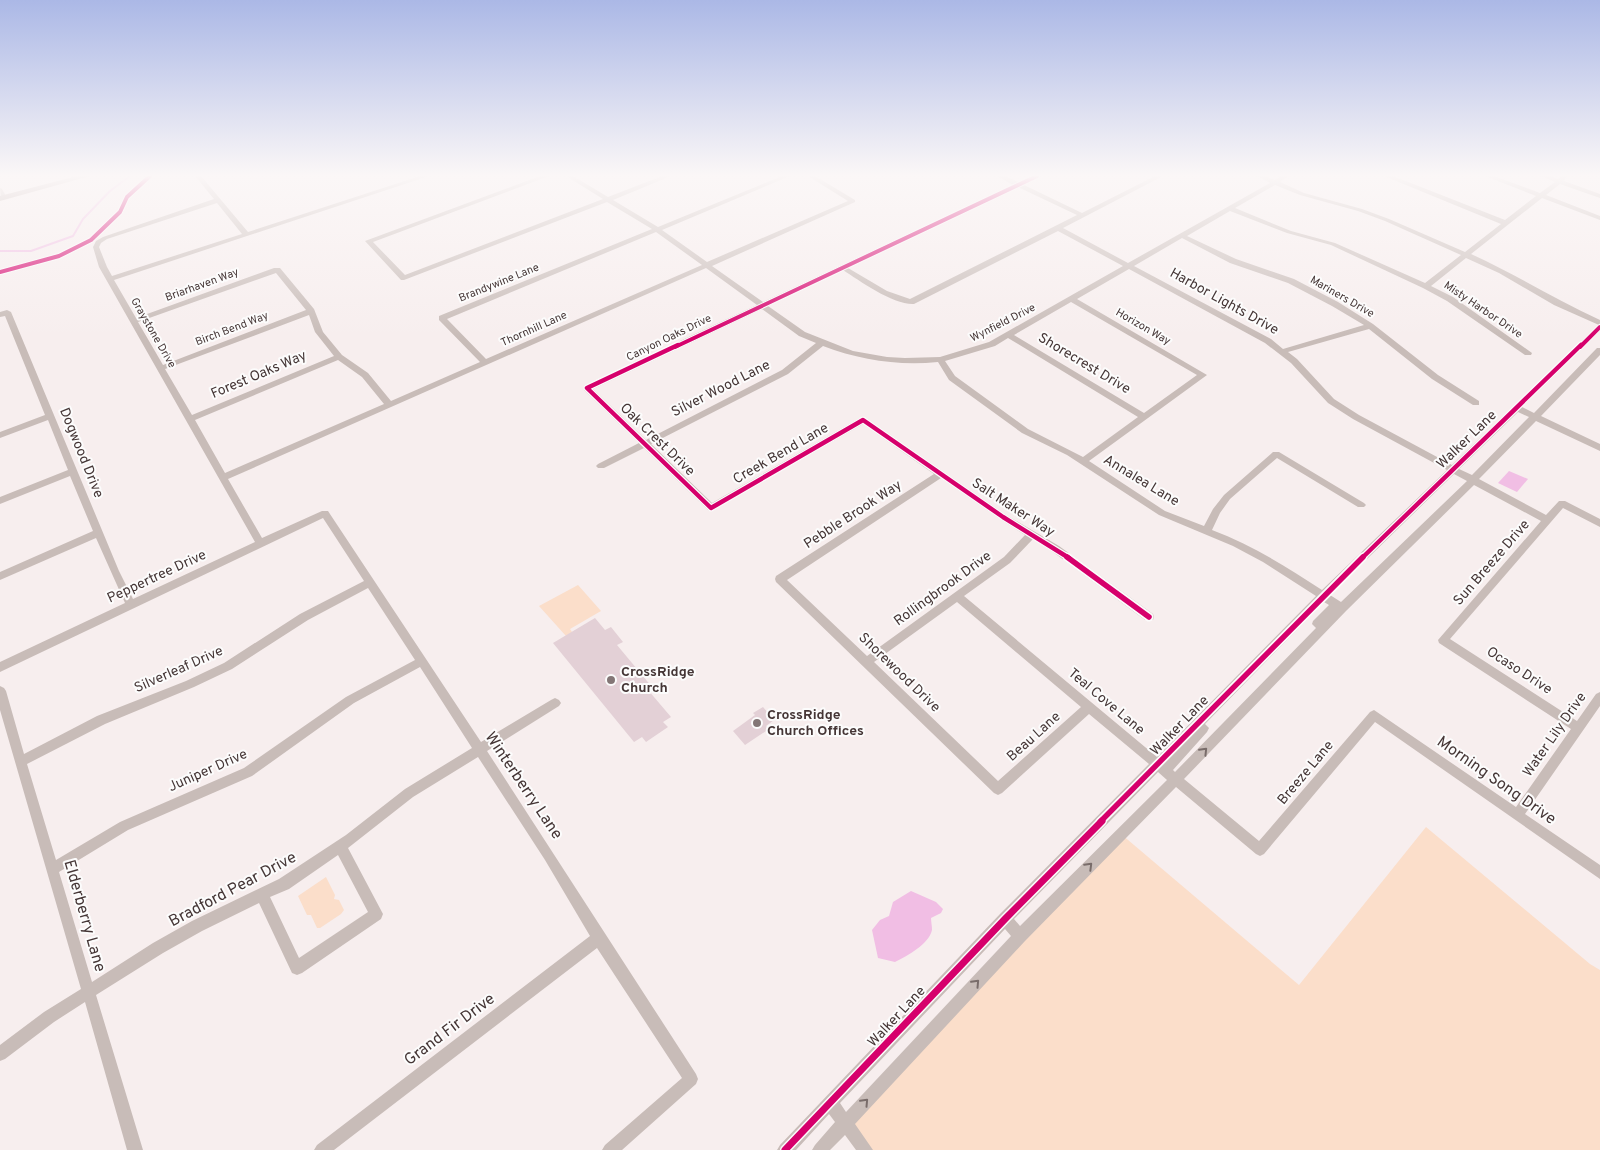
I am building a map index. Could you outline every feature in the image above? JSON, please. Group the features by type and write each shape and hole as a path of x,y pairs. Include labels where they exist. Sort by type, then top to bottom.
{"street":[{"name":"Graystone Drive","path":"129,230 98,242 96,247 103,267 260,543"},
{"path":"242,230 245,233"},
{"path":"110,279 258,230"},
{"path":"399,230 368,241 404,278 529,230"},
{"name":"Wynfield Drive","path":"657,230 802,334 821,343 850,353 883,358 940,359 970,352 1009,335 1193,230"},
{"name":"Brandywine Lane","path":"485,363 442,318 657,230"},
{"name":"Thornhill Lane","path":"223,478 787,230"},
{"name":"Canyon Oaks Drive","path":"587,388 922,230"},
{"path":"842,267 884,293 911,302 1055,230"},
{"name":"Harbor Lights Drive","path":"1061,230 1268,341 1283,351 1331,401 1390,437 1546,520"},
{"name":"Misty Harbor Drive","path":"1283,230 1333,244 1450,298 1528,353"},
{"path":"1409,230 1502,270 1557,303 1600,323"},
{"path":"1426,286 1497,230"},
{"name":"Mariners Drive","path":"1182,236 1233,261 1307,289 1335,304 1370,326 1435,377 1476,403"},
{"name":"Briarhaven Way","path":"134,321 277,270 311,311"},
{"name":"Horizon Way","path":"1072,299 1203,375 1144,417"},
{"path":"311,311 319,332 339,356 365,375 390,404"},
{"name":"Birch Bend Way","path":"161,368 311,311"},
{"name":"Dogwood Drive","path":"3,313 51,416 98,533 130,604"},
{"path":"1283,351 1370,326"},
{"name":"Walker Lane","path":"785,1150 831,1104 1005,919 1296,656 1339,606 1434,518 1489,435 1519,409 1550,375 1600,327"},
{"name":"Shorecrest Drive","path":"1009,335 1144,417"},
{"path":"1598,352 1595,348 1600,342"},
{"name":"Silver Wood Lane","path":"601,466 785,372 821,343"},
{"name":"Walker Lane","path":"1167,773 1206,725 1214,708 1324,595 1535,417 1598,352"},
{"name":"Forest Oaks Way","path":"190,419 339,356"},
{"name":"Annalea Lane","path":"940,359 952,378 972,395 1025,432 1070,453 1162,513 1236,543 1266,559 1339,606"},
{"name":"Oak Crest Drive","path":"587,388 711,508"},
{"path":"1519,409 1600,448"},
{"path":"0,435 51,416"},
{"path":"1083,461 1144,417"},
{"name":"Salt Maker Way","path":"863,420 1003,517 1032,534 1149,617"},
{"name":"Creek Bend Lane","path":"711,508 863,420"},
{"path":"1207,531 1216,511 1226,497 1276,454 1361,505"},
{"path":"0,501 73,471"},
{"name":"Pebble Brook Way","path":"780,579 941,474"},
{"name":"Sun Breeze Drive","path":"1444,640 1562,503 1600,523"},
{"name":"Peppertree Drive","path":"0,666 325,513"},
{"name":"Winterberry Lane","path":"325,513 549,856 599,938 691,1079 610,1150"},
{"path":"0,576 98,533"},
{"name":"Rollingbrook Drive","path":"866,662 1006,560 1032,534"},
{"name":"Shorewood Drive","path":"780,579 998,789"},
{"name":"Silverleaf Drive","path":"21,761 101,720 190,684 228,666 304,617 370,582"},
{"name":"Teal Cove Lane","path":"957,596 1260,850"},
{"name":"Ocaso Drive","path":"1444,640 1579,728"},
{"name":"Juniper Drive","path":"52,869 124,826 248,772 350,700 422,661"},
{"name":"Elderberry Lane","path":"0,691 135,1150"},
{"name":"Water Lily Drive","path":"1517,815 1600,697"},
{"name":"Bradford Pear Drive","path":"0,1054 49,1017 197,926 284,884 340,846 409,793 555,703"},
{"name":"Beau Lane","path":"998,789 1089,708"},
{"name":"Morning Song Drive","path":"1374,715 1600,873"},
{"name":"Breeze Lane","path":"1260,850 1374,715"},
{"path":"820,1150 1020,936 1121,834 1131,816 1167,773"},
{"path":"262,894 296,968 376,914 340,846"},
{"path":"1005,919 1020,936"},
{"name":"Grand Fir Drive","path":"322,1150 599,938"},
{"path":"831,1104 865,1150"}],"shaded area":[{"path":"1509,471 1528,479 1517,492 1498,483"},
{"path":"578,585 601,611 570,629 572,632 566,636 539,606"},
{"path":"1426,827 1590,964 1600,970 1600,1150 866,1150 845,1123 1121,834 1299,985"},
{"path":"326,877 335,895 334,899 339,900 344,910 320,928 317,928 311,915 307,915 298,896"},
{"path":"911,891 936,902 943,909 941,913 931,918 932,930 930,935 917,949 895,962 878,958 872,930 880,920 889,916 893,902"}],"building":[{"name":"CrossRidge Church","path":"595,618 605,630 611,627 623,642 617,645 652,687 648,690 671,717 663,722 668,727 646,742 642,737 634,742 553,643"},
{"name":"CrossRidge Church Offices","path":"763,707 774,720 766,726 769,729 745,745 733,731 755,715 753,713"}],"waterway":[{"path":"0,251 31,251 73,236 77,230"}],"cycle path":[{"path":"0,272 35,264 70,252 91,240 102,230"},
{"path":"923,230 587,388 711,508 863,420 1003,517 1056,549 1149,617"},
{"path":"785,1150 1005,919 1324,595 1600,327"}],"place":[{"name":"CrossRidge Church","path":"611,680"},
{"name":"CrossRidge Church Offices","path":"757,723"}]}
